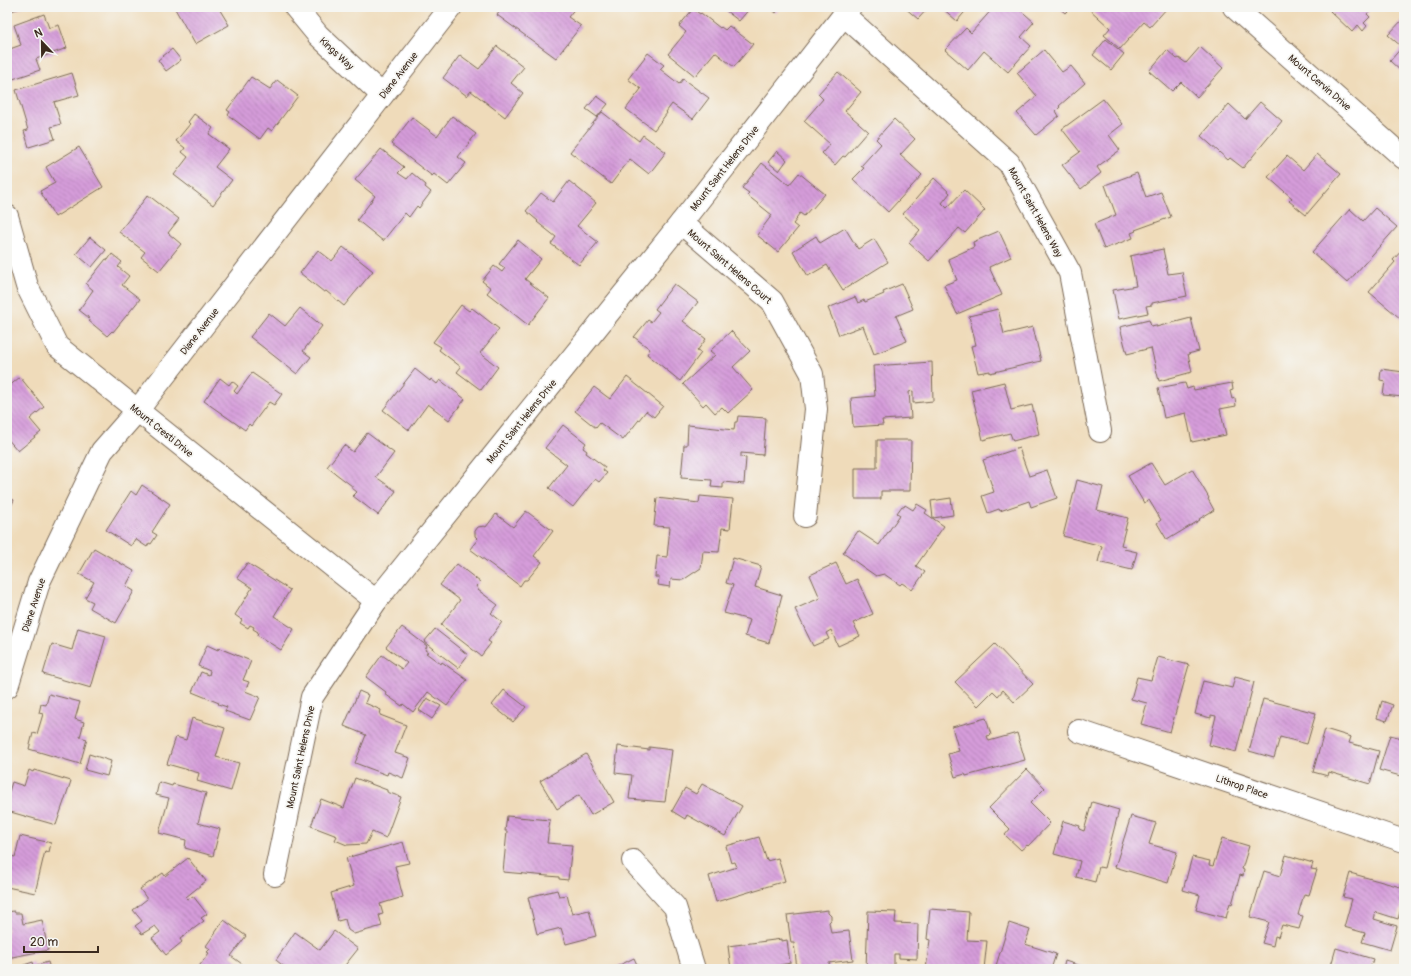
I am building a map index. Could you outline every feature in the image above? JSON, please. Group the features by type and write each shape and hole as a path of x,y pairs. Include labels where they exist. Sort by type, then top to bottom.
{"street":[{"name":"Kings Way","path":"296,7 318,35 382,95"},
{"name":"Diane Avenue","path":"7,687 39,582 102,451 137,411 451,7"},
{"name":"Mount Cervin Drive","path":"1234,7 1404,158"},
{"name":"Mount Saint Helens Drive","path":"274,875 312,697 376,601 681,223 847,11"},
{"name":"Mount Saint Helens Way","path":"847,11 1009,163 1070,273 1100,431"},
{"name":"Mount Cresti Drive","path":"7,216 27,286 57,346 376,601"},
{"name":"Mount Saint Helens Court","path":"681,223 772,301 812,374 816,409 805,516"},
{"name":"Lithrop Place","path":"1079,731 1404,841"},
{"path":"634,861 675,907 694,969"}],"building":[{"path":"7,7 24,7 7,12"},
{"path":"174,7 218,7 229,25 195,44"},
{"path":"503,7 576,7 568,17 581,26 556,58 497,15"},
{"path":"721,7 751,7 739,21"},
{"path":"769,7 780,7 776,13"},
{"path":"904,7 929,7 918,19"},
{"path":"941,7 969,7 957,21"},
{"path":"994,7 1017,7 1034,22 1021,37 1031,46 1008,72 984,51 968,70 945,50 966,28 971,33"},
{"path":"1058,7 1069,7 1070,8 1065,13"},
{"path":"1087,7 1168,7 1150,27 1144,22 1120,49 1104,35 1110,28"},
{"path":"1334,7 1374,7 1367,14 1370,17 1364,23 1367,26 1363,31 1358,25 1352,32 1330,11"},
{"path":"693,9 700,14 701,13 720,28 721,27 725,30 729,26 753,44 734,67 715,52 695,76 668,54 686,32 679,26"},
{"path":"44,14 49,28 59,25 67,48 36,59 40,70 10,80 7,71 7,50 21,45 14,25"},
{"path":"1404,18 1404,74 1390,61 1402,47 1388,35"},
{"path":"1106,39 1124,54 1111,70 1093,55"},
{"path":"497,46 524,67 511,83 523,93 505,117 471,91 467,96 443,78 460,55 479,69"},
{"path":"1200,47 1223,68 1197,97 1181,82 1172,91 1149,71 1167,50 1177,59 1179,58 1186,63"},
{"path":"172,49 181,60 166,71 158,60"},
{"path":"1044,50 1062,72 1071,66 1085,83 1059,106 1060,107 1056,111 1059,116 1036,135 1017,113 1037,96 1017,73"},
{"path":"648,53 664,65 660,69 679,84 683,79 709,98 693,119 672,104 654,130 626,109 641,89 628,79"},
{"path":"838,72 861,92 845,111 868,131 845,157 843,156 835,165 822,153 830,144 804,121 823,99 818,94"},
{"path":"72,73 79,95 54,102 61,124 51,127 55,139 29,147 24,131 28,130 16,90"},
{"path":"251,77 270,89 277,80 298,96 272,131 268,128 260,139 228,115 230,112 227,110"},
{"path":"597,96 608,104 597,117 586,109"},
{"path":"1103,99 1123,124 1109,135 1120,150 1097,167 1101,173 1081,189 1062,165 1080,152 1062,129"},
{"path":"1260,102 1282,121 1243,168 1230,158 1228,160 1201,136 1229,104 1245,119"},
{"path":"602,112 639,141 643,135 666,152 649,174 630,159 611,184 570,152"},
{"path":"194,114 213,128 209,134 229,149 215,167 232,180 213,205 174,175 188,157 182,152 185,148 176,141 190,124 188,122"},
{"path":"452,116 476,134 458,157 466,163 448,185 434,174 432,176 391,144 412,117 437,136"},
{"path":"894,119 915,139 900,155 922,175 888,212 853,179 864,168 861,166 881,144 876,139"},
{"path":"79,147 103,187 55,217 40,191 55,183 46,167"},
{"path":"381,149 404,167 398,173 407,179 412,173 426,185 425,187 431,192 419,208 417,206 409,217 405,213 383,241 357,220 375,196 355,180"},
{"path":"777,151 787,160 779,171 768,162"},
{"path":"1317,154 1341,174 1306,215 1289,201 1292,198 1268,177 1287,156 1303,170"},
{"path":"762,163 789,185 799,173 825,194 804,216 800,213 793,224 798,228 778,252 757,235 772,215 747,195 749,193 742,188"},
{"path":"1137,173 1146,197 1161,192 1171,217 1135,230 1136,231 1131,233 1133,238 1104,249 1094,224 1116,215 1105,185"},
{"path":"934,178 950,193 942,203 947,208 964,190 985,210 965,233 959,228 929,261 909,243 920,230 903,214"},
{"path":"569,181 596,203 577,226 598,242 579,265 551,244 556,237 526,211 541,193 553,202"},
{"path":"148,195 179,219 168,233 181,244 159,271 141,257 145,252 119,232"},
{"path":"1375,208 1397,227 1347,283 1312,252 1350,209 1363,221"},
{"path":"845,228 858,249 874,239 888,262 843,290 827,265 808,276 793,251 816,236 820,243"},
{"path":"999,231 1011,257 989,267 1002,295 957,314 944,285 957,280 948,259 974,247 973,242"},
{"path":"90,237 106,250 92,267 76,254"},
{"path":"518,240 541,259 525,279 549,298 528,325 487,293 491,288 482,281 494,266 502,272 505,268 499,264"},
{"path":"343,247 373,271 344,306 326,291 324,292 300,273 318,250 332,261"},
{"path":"1404,248 1404,315 1401,319 1369,292 1395,262 1393,260"},
{"path":"1163,249 1168,274 1182,272 1187,296 1152,303 1152,305 1146,306 1148,313 1119,319 1113,290 1136,286 1130,256"},
{"path":"112,254 122,262 118,267 129,276 122,285 140,299 113,332 112,331 107,336 89,321 88,317 79,310 93,290 86,284 106,259 108,260"},
{"path":"674,284 698,302 683,321 706,339 697,351 701,353 680,381 647,354 650,349 634,337 648,320 651,322 659,312 655,309"},
{"path":"902,284 913,309 896,316 907,341 874,354 863,326 839,335 828,308 855,297 858,303 864,300 865,302"},
{"path":"461,305 469,311 472,308 499,329 480,353 498,367 481,390 457,372 461,367 439,350 441,347 433,342"},
{"path":"300,308 322,326 303,351 311,357 297,374 250,337 269,313 285,326"},
{"path":"998,309 1004,334 1033,327 1041,361 990,373 990,371 978,373 971,346 976,345 969,316"},
{"path":"1191,318 1199,351 1188,354 1192,372 1159,381 1151,348 1127,354 1120,327 1149,320 1151,326 1156,325 1156,327"},
{"path":"731,331 750,351 733,367 753,390 728,413 722,407 715,413 706,403 703,406 683,384 715,355 710,351"},
{"path":"932,362 933,401 913,403 913,391 909,392 911,418 882,420 883,425 853,427 851,398 875,396 873,366"},
{"path":"415,369 430,381 431,379 437,384 440,380 465,399 449,420 428,404 409,430 383,410"},
{"path":"1381,369 1404,372 1403,397 1383,395 1385,381 1380,380"},
{"path":"252,373 282,394 274,405 269,402 251,426 249,424 245,430 204,401 220,378 229,385 232,381 238,386 234,391 237,394"},
{"path":"20,377 44,407 30,419 41,432 18,451 7,438 7,388"},
{"path":"627,377 663,406 654,417 646,411 623,440 600,423 596,428 575,411 594,387 610,399"},
{"path":"1004,382 1011,410 1032,405 1039,434 1013,441 1010,433 983,440 971,390"},
{"path":"1185,383 1187,389 1193,387 1194,390 1232,383 1233,390 1230,391 1232,399 1235,398 1236,406 1220,409 1226,435 1192,442 1186,413 1164,418 1158,388"},
{"path":"738,416 766,418 763,455 741,453 741,457 746,458 744,484 723,482 723,488 711,487 712,480 681,478 684,445 687,445 688,425 734,430 735,422 737,422"},
{"path":"563,425 586,443 583,448 587,451 586,453 605,467 603,470 607,473 599,482 595,479 573,507 549,488 567,465 545,448"},
{"path":"367,433 394,453 376,477 396,491 378,515 353,496 357,492 352,488 352,486 327,467 344,445 353,452"},
{"path":"877,440 911,440 910,491 881,491 881,499 855,499 855,468 877,468"},
{"path":"1019,448 1029,476 1047,470 1057,498 1031,507 1029,501 1000,511 999,509 988,513 982,496 994,492 983,460"},
{"path":"1151,463 1165,485 1192,469 1209,498 1208,499 1214,510 1167,540 1157,523 1161,520 1149,500 1144,503 1128,476"},
{"path":"1077,480 1103,487 1097,510 1128,518 1121,545 1125,546 1124,549 1137,552 1132,570 1098,562 1102,546 1063,536"},
{"path":"142,485 170,504 152,532 157,535 147,547 135,539 131,546 106,530 131,491 136,495"},
{"path":"700,496 733,499 730,529 722,528 719,552 703,551 701,568 683,580 671,579 670,587 658,585 659,577 655,577 657,556 667,557 670,527 654,526 657,498 699,503"},
{"path":"7,497 14,500 7,514"},
{"path":"951,498 953,515 933,518 931,501"},
{"path":"917,504 927,510 925,513 944,526 916,566 925,572 912,590 902,583 900,585 884,574 876,576 843,553 858,531 879,545 900,515 897,513 902,506 904,507 905,505 913,510"},
{"path":"526,511 553,531 534,556 542,562 520,586 470,549 478,539 475,536 475,531 478,527 486,527 496,514 513,527"},
{"path":"94,548 134,571 126,586 134,591 116,623 90,608 93,602 85,598 94,582 79,574"},
{"path":"733,558 761,566 755,587 782,595 769,643 745,636 750,620 724,613 733,585 726,583"},
{"path":"247,563 290,590 274,616 294,629 281,650 257,635 258,632 253,629 254,627 250,625 248,628 240,623 242,620 235,615 252,588 237,578"},
{"path":"836,563 846,584 857,579 873,614 853,623 860,636 838,646 831,630 826,633 829,639 813,646 795,609 820,598 810,575"},
{"path":"457,564 480,582 476,586 478,590 498,605 491,613 502,622 488,641 491,643 481,656 441,625 460,600 440,585"},
{"path":"402,627 427,646 425,650 428,652 426,653 441,664 442,662 467,680 447,706 428,692 413,712 403,704 402,706 385,694 386,692 366,677 382,655 402,669 407,663 386,647"},
{"path":"78,628 106,636 91,688 43,674 52,644 72,650"},
{"path":"435,629 468,655 458,668 424,642"},
{"path":"995,644 1033,684 1014,702 1003,690 998,696 993,691 978,706 955,682"},
{"path":"207,645 218,650 219,648 251,661 243,680 249,682 245,691 260,697 250,720 225,711 227,707 192,692 201,672 209,675 210,671 198,666"},
{"path":"1158,657 1189,665 1170,732 1141,724 1147,703 1131,699 1137,677 1151,680"},
{"path":"1235,677 1254,682 1236,752 1209,745 1216,716 1211,715 1211,718 1195,714 1203,681 1232,688"},
{"path":"504,690 526,707 513,722 492,705"},
{"path":"359,691 368,695 365,703 381,710 380,715 406,725 395,753 410,758 403,778 388,772 387,775 355,763 366,735 344,726"},
{"path":"49,694 80,702 75,719 84,722 80,737 87,739 80,764 29,749 33,733 37,734 43,714 39,713 41,704 46,705"},
{"path":"427,698 441,706 432,719 419,710"},
{"path":"1263,699 1316,713 1307,744 1280,737 1274,758 1249,751"},
{"path":"1382,701 1393,705 1387,721 1377,718"},
{"path":"192,718 225,728 216,757 239,763 231,791 197,781 199,773 167,764 176,737 186,740"},
{"path":"986,718 991,735 987,736 989,741 1017,733 1025,760 966,776 965,774 955,777 948,754 959,751 952,727"},
{"path":"1325,729 1351,737 1349,743 1379,751 1370,784 1329,772 1328,776 1313,772"},
{"path":"1390,735 1402,738 1404,736 1404,777 1379,770"},
{"path":"618,746 649,750 649,747 672,750 665,802 629,799 632,775 615,773"},
{"path":"89,754 111,761 107,776 85,770"},
{"path":"586,754 614,802 591,815 579,795 557,809 540,781"},
{"path":"1027,769 1045,788 1030,803 1050,823 1028,846 1027,845 1021,850 1005,835 1010,829 989,808"},
{"path":"29,770 33,772 34,770 71,781 56,825 7,811 7,798 12,782 24,786"},
{"path":"355,778 401,797 386,838 372,832 366,844 347,845 335,840 337,836 311,826 321,799 344,808"},
{"path":"159,782 172,786 173,784 206,793 198,823 220,829 213,856 185,848 186,840 159,833 169,798 156,795"},
{"path":"702,784 742,806 725,836 687,815 685,819 672,811 685,788 696,794"},
{"path":"1092,802 1119,810 1104,868 1099,867 1095,882 1076,877 1080,861 1054,854 1063,821 1080,826 1079,829 1084,831"},
{"path":"507,816 550,820 547,843 572,845 568,880 559,879 559,877 503,872"},
{"path":"1131,816 1156,823 1149,844 1177,852 1168,883 1115,867"},
{"path":"20,836 51,843 49,852 45,851 35,893 7,887 7,855 15,857"},
{"path":"759,837 767,861 778,858 785,881 716,902 709,876 737,867 735,862 731,863 726,846"},
{"path":"1222,838 1249,846 1242,869 1244,870 1243,876 1240,875 1232,904 1230,903 1226,918 1196,910 1200,895 1183,890 1192,857 1210,861 1209,865 1213,866"},
{"path":"403,842 409,863 395,866 403,897 380,904 383,914 379,915 382,926 354,934 348,930 345,919 338,921 331,893 354,886 346,858"},
{"path":"1286,855 1313,863 1311,869 1317,870 1309,895 1304,894 1298,915 1303,916 1299,929 1282,925 1278,937 1275,936 1273,946 1262,943 1269,922 1250,917 1264,871 1280,876"},
{"path":"188,858 206,881 186,897 188,899 193,896 207,914 201,918 204,921 180,939 182,942 166,955 152,938 160,932 155,926 142,934 135,926 142,921 133,910 147,899 140,889 163,873 165,876"},
{"path":"1350,873 1404,888 1404,898 1398,919 1376,912 1374,919 1397,926 1390,950 1362,942 1365,933 1344,927 1352,899 1343,897"},
{"path":"557,890 559,896 567,895 572,914 589,910 596,936 566,944 561,928 537,934 528,897"},
{"path":"930,909 969,912 967,940 987,941 984,969 961,967 960,969 926,969 930,940 927,939"},
{"path":"828,910 828,913 831,916 831,920 829,922 831,933 849,931 853,960 829,963 830,969 797,969 794,943 791,943 787,915"},
{"path":"14,911 15,913 21,913 23,924 42,920 48,950 7,958 7,912"},
{"path":"868,911 896,912 895,923 918,924 917,959 899,958 899,954 894,954 894,969 866,969"},
{"path":"224,920 246,936 231,956 249,969 197,969 209,953 207,952 210,949 206,946"},
{"path":"1009,923 1030,930 1025,944 1056,954 1051,969 995,969"},
{"path":"334,931 358,949 342,969 287,969 276,960 295,932 320,950"},
{"path":"782,939 782,941 787,940 790,963 763,969 731,969 728,946"},
{"path":"1336,948 1373,959 1370,969 1330,969"},
{"path":"634,958 639,969 612,969"},
{"path":"1065,961 1090,969 1063,969"},
{"path":"33,962 34,966 48,962 50,969 12,969"}]}
